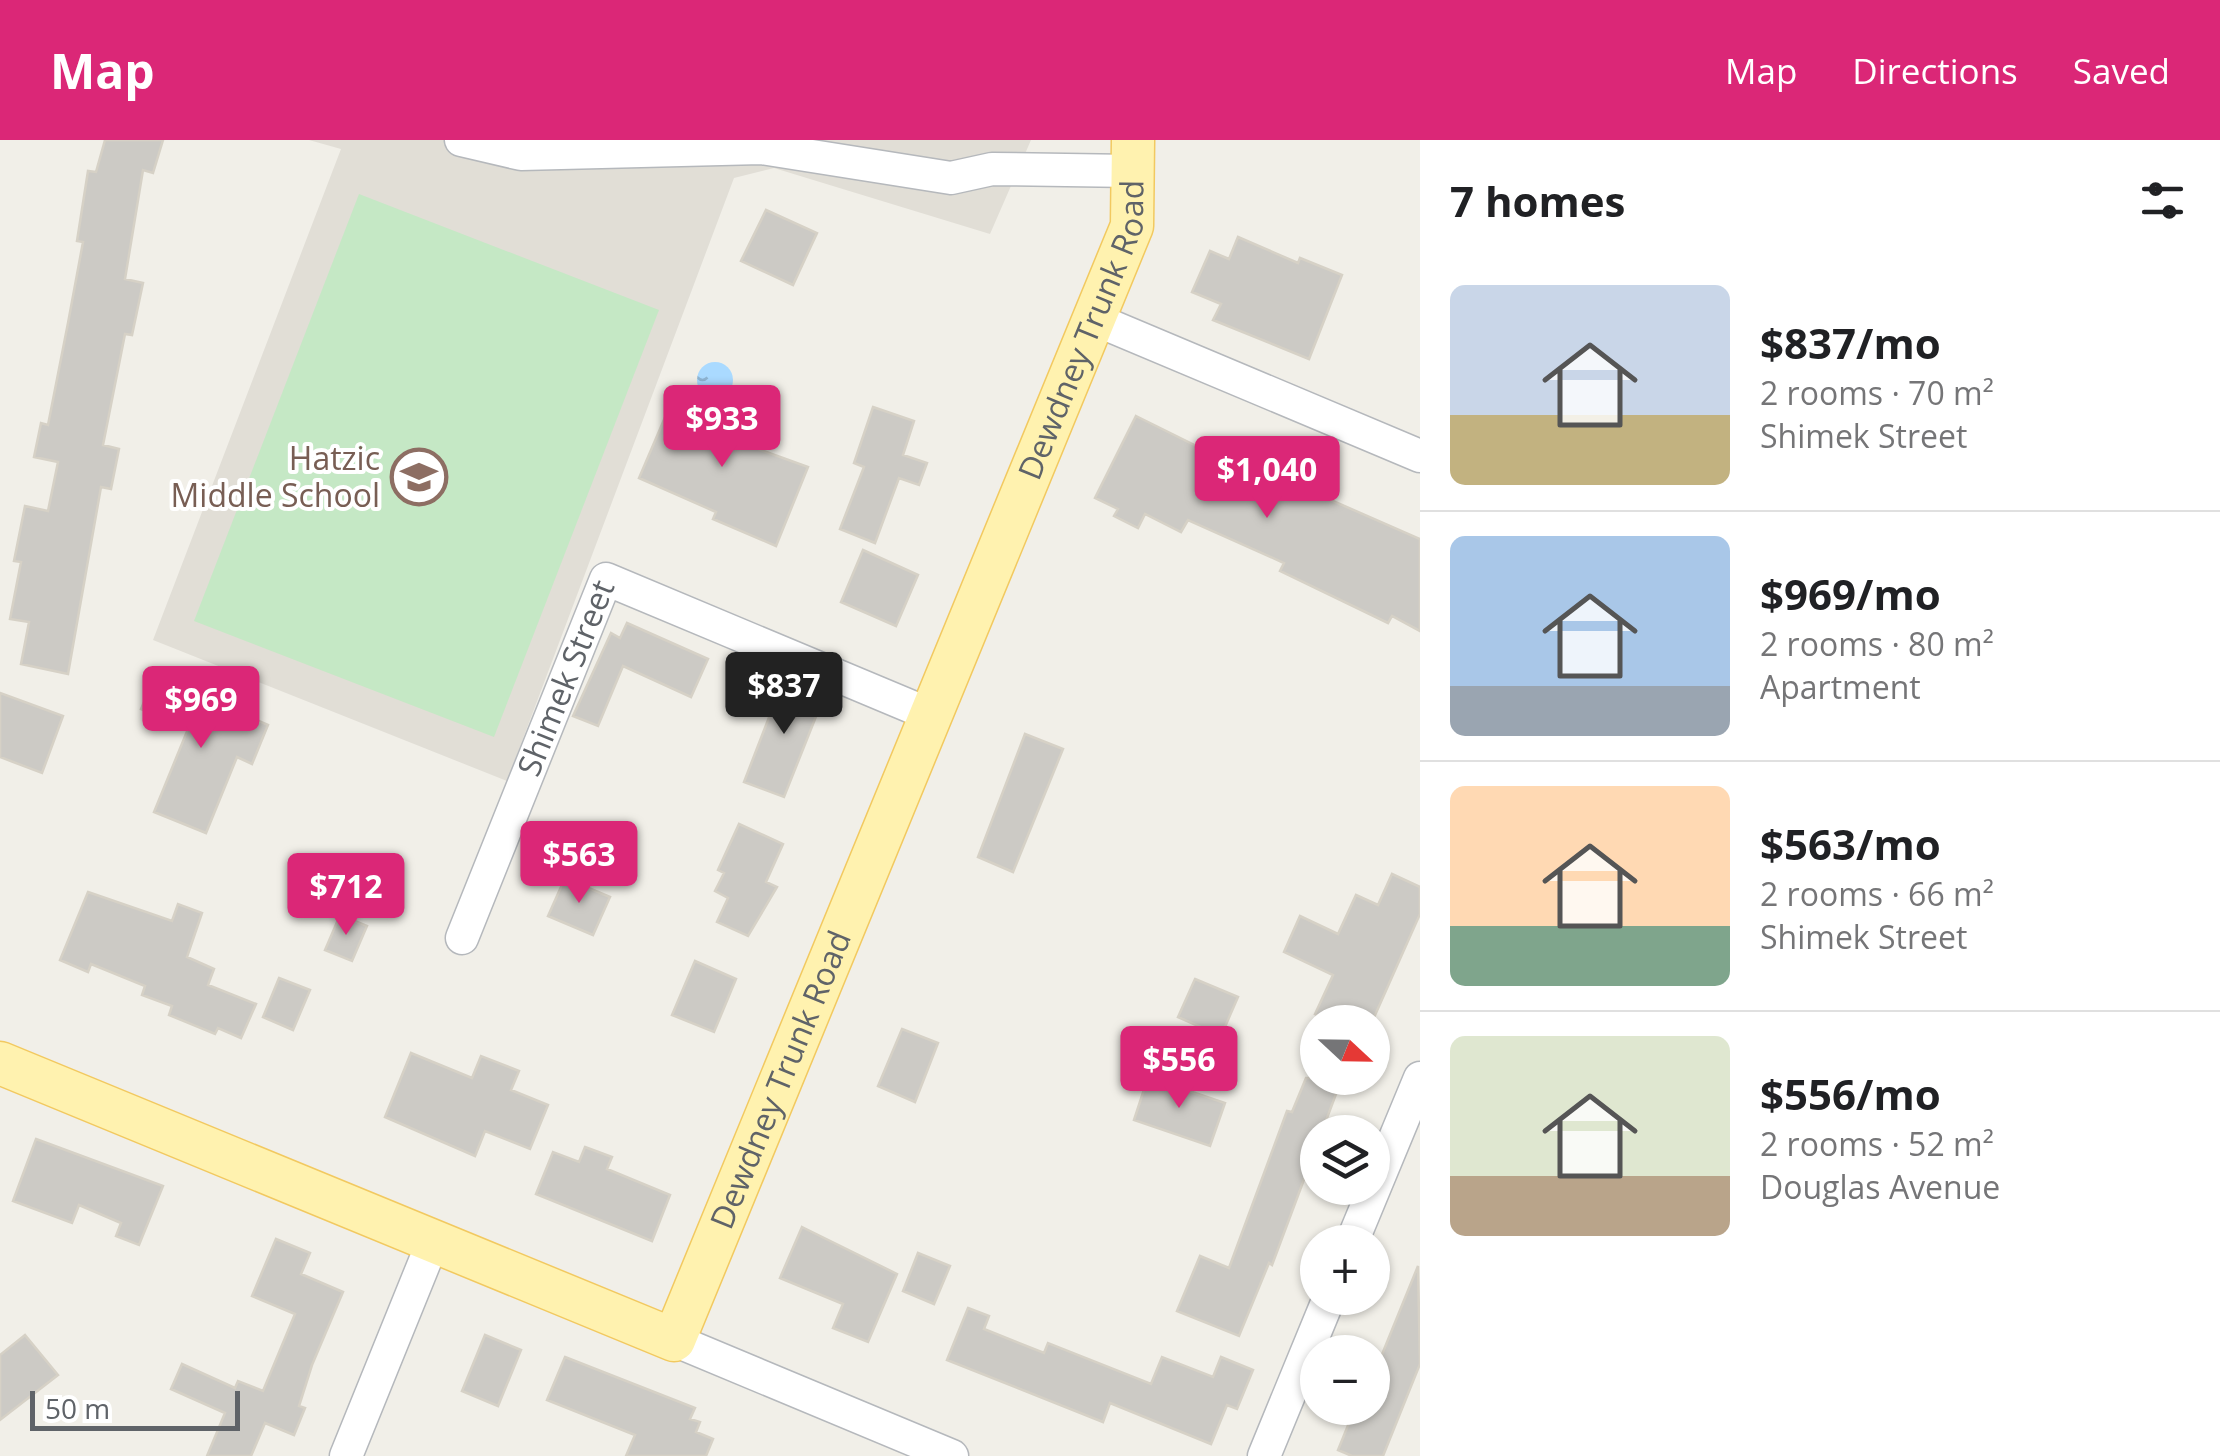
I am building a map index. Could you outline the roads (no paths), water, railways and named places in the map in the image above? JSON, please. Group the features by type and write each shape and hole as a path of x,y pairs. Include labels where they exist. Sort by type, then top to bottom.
{"main road":[{"name":"Dewdney Trunk Road","path":"674,1340 1132,226 1133,156"},
{"path":"0,1063 432,1244 674,1340"}],"street":[{"path":"474,142 521,154 761,148 951,178 992,169 1133,156"},
{"path":"1094,319 1420,456"},
{"name":"Shimek Street","path":"462,938 606,579 932,715"},
{"path":"1359,1225 1420,1078"},
{"path":"346,1456 432,1244"},
{"path":"1264,1456 1322,1315"},
{"path":"674,1340 952,1456"}],"water":[{"path":"715,362 727,368 733,380 727,392 715,398 703,392 697,380 703,368"}],"place":[{"name":"Hatzic Middle School","path":"419,477"}]}
